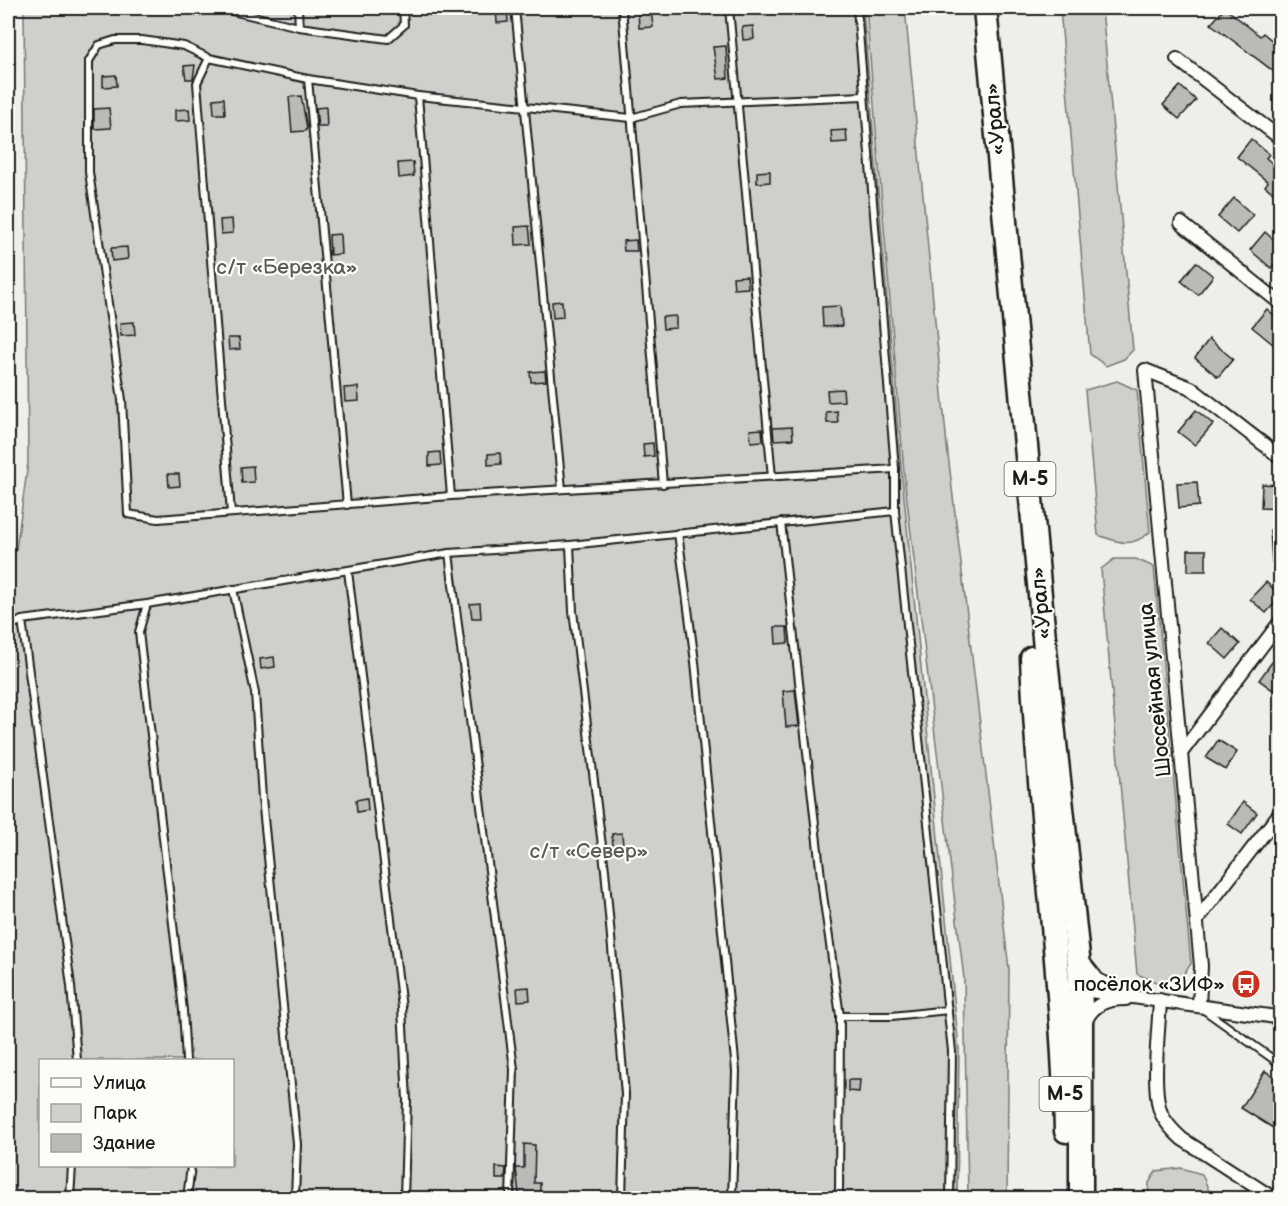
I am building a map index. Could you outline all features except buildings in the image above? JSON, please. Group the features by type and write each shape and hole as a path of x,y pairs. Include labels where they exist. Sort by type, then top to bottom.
{"highway":[{"name":"«Урал»","path":"971,8 1030,614 1036,738 1070,989 1081,1036 1081,1198"},
{"name":"«Урал»","path":"985,8 1046,659 1077,950 1070,989 1067,1198"}],"street":[{"path":"1177,59 1281,138"},
{"path":"1181,222 1281,303"},
{"name":"Шоссейная улица","path":"1199,1006 1201,966 1144,370 1191,388 1281,457"},
{"path":"1181,753 1281,622"},
{"path":"1197,920 1281,813"},
{"path":"1077,950 1089,972 1103,983 1160,1000"},
{"path":"1070,989 1276,1017 1281,1015"},
{"path":"1081,1036 1087,1017 1106,1001 1160,1000"},
{"path":"1160,1000 1157,1094 1162,1116 1182,1139 1273,1198"}],"lane":[{"path":"219,8 299,27 388,39 404,25 403,8"},
{"path":"298,8 299,27"},
{"path":"515,8 562,489"},
{"path":"622,8 663,484"},
{"path":"729,8 772,477"},
{"path":"857,8 895,470 895,511 952,1051 950,1198"},
{"path":"864,96 681,104 632,118 524,109 418,96 308,79 209,58 184,45 142,40 115,40 99,45 89,61 89,172 122,400 128,513 158,519 451,496 895,470"},
{"path":"209,58 197,83 231,513"},
{"path":"308,79 347,505"},
{"path":"418,96 451,496"},
{"path":"8,627 22,620 147,604 449,553 570,545 895,511"},
{"path":"781,522 822,895 840,1016 842,1091 839,1198"},
{"path":"678,533 694,662 736,1071 732,1198"},
{"path":"570,545 573,611 605,870 625,1094 622,1198"},
{"path":"449,553 514,1069 510,1198"},
{"path":"348,571 402,1008 407,1100 404,1198"},
{"path":"233,589 255,693 262,798 297,1144 295,1198"},
{"path":"147,604 139,632 183,1010 186,1059"},
{"path":"22,620 71,986 77,1059"},
{"path":"1199,1006 1281,1064"},
{"path":"840,1016 891,1016 948,1010"},
{"path":"70,1198 72,1167"},
{"path":"187,1198 191,1167"},
{"path":"8,1194 15,1198"}],"shaded area":[{"path":"8,8 11,8 17,458 8,475"}],"green space":[{"path":"24,8 863,8 902,477 959,1049 957,1198 8,1198 8,561 16,550 28,463"},
{"path":"866,8 905,8 947,446 1009,969 1007,1198 968,1198 964,979 905,484"},
{"path":"1060,8 1102,8 1133,350 1124,359 1106,366 1090,354"},
{"path":"1117,381 1137,390 1150,532 1131,542 1119,542 1098,535 1085,390"},
{"path":"1114,559 1136,559 1154,567 1191,964 1179,980 1156,982 1137,974 1101,569"},
{"path":"1181,1168 1202,1174 1209,1191 1208,1198 1148,1198 1149,1183 1156,1171"}],"place":[{"name":"посёлок «ЗИФ»","path":"1246,984"}],"park label":[{"name":"с/т «Березка»","path":"287,267"},
{"name":"с/т «Север»","path":"589,851"}]}
